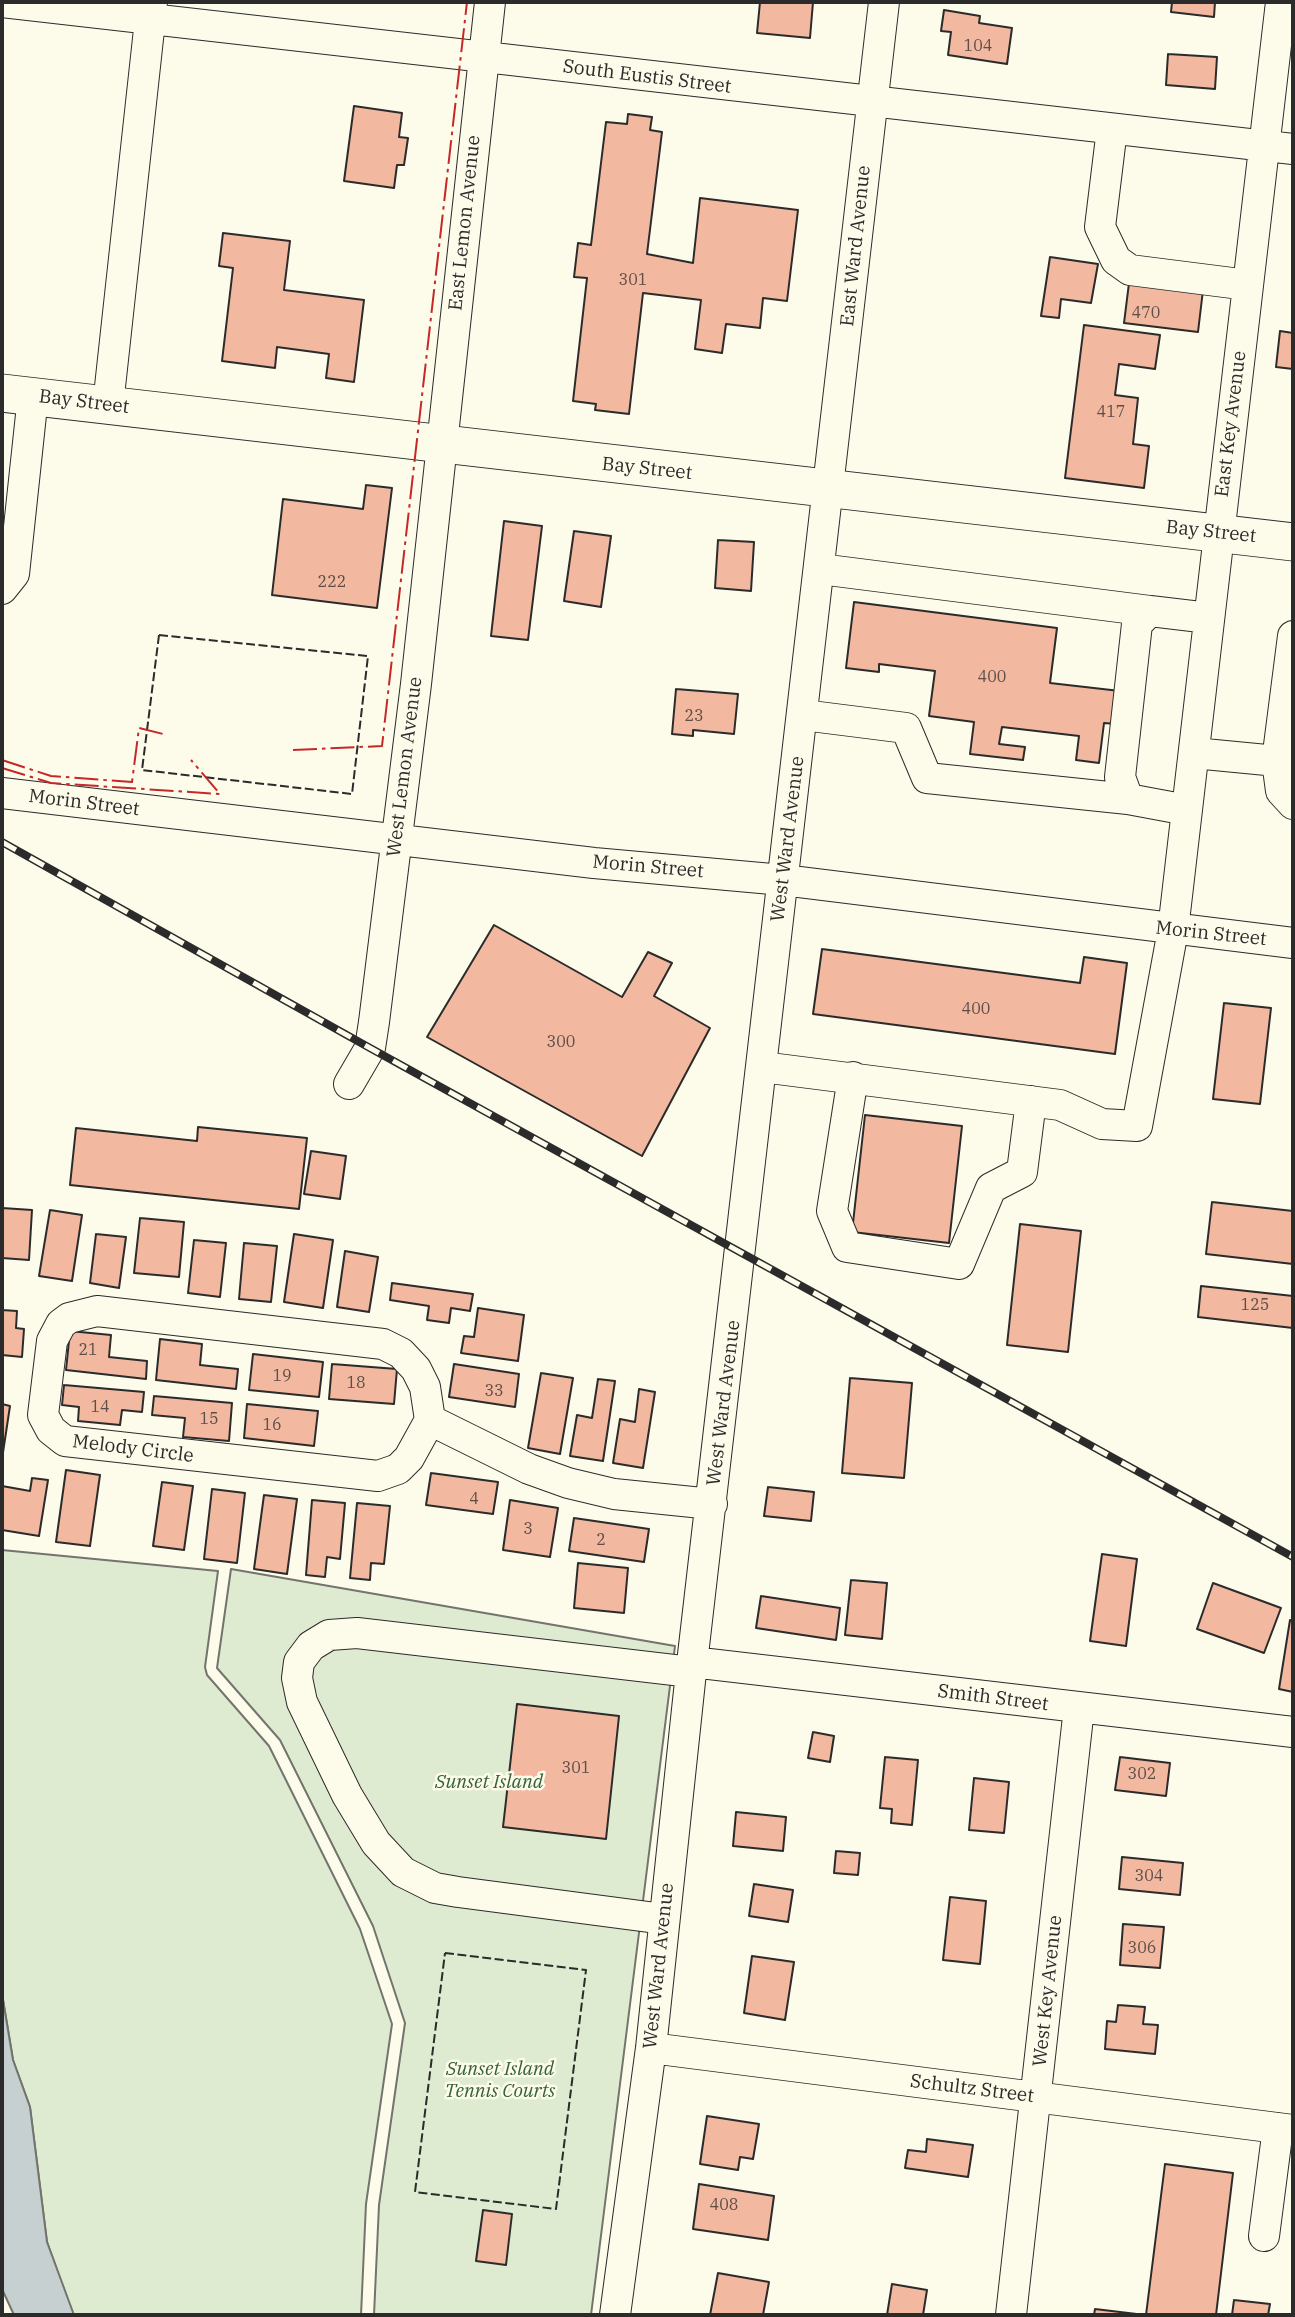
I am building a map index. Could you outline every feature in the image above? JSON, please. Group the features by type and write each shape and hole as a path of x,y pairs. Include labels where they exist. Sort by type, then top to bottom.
{"main road":[{"name":"Bay Street","path":"18,394 1293,542"}],"street":[{"name":"South Eustis Street","path":"2,2 151,10 483,58 1293,149"},
{"name":"East Lemon Avenue","path":"440,445 489,2"},
{"name":"East Ward Avenue","path":"829,489 884,2"},
{"name":"East Key Avenue","path":"1031,1101 1060,1105 1102,1124 1137,1126 1173,930 1281,2"},
{"path":"108,405 151,10"},
{"path":"1112,129 1100,227 1116,260 1130,270 1248,285"},
{"path":"2,589 14,574 18,394"},
{"name":"West Lemon Avenue","path":"349,1084 370,1048 416,684 440,445"},
{"name":"West Ward Avenue","path":"615,2315 652,2048 692,1667 829,489"},
{"path":"820,569 1209,618"},
{"path":"1128,799 1120,777 1137,624 1150,611"},
{"path":"1293,636 1277,761 1281,791 1293,804"},
{"path":"803,715 906,728 927,778 1128,799 1187,810"},
{"path":"1194,753 1277,761"},
{"name":"Morin Street","path":"2,793 396,840 783,880 1293,943"},
{"path":"762,1067 853,1077 1031,1101 1022,1172 991,1188 959,1264 847,1247 832,1211 853,1077"},
{"name":"Melody Circle","path":"97,1311 383,1344 401,1353 416,1369 425,1387 429,1420 409,1458 398,1469 378,1476 65,1441 51,1430 42,1407 52,1341 61,1324 69,1318 97,1311"},
{"path":"429,1420 529,1469 568,1483 614,1494 712,1504"},
{"name":"Smith Street","path":"664,1920 458,1892 427,1885 403,1872 383,1852 347,1795 302,1702 297,1678 299,1662 312,1646 329,1635 357,1633 1293,1732"},
{"name":"West Key Avenue","path":"1011,2315 1079,1708"},
{"name":"Schultz Street","path":"652,2048 1286,2129"},
{"path":"1264,2236 1286,2129"}],"green space":[{"path":"2,1550 218,1571 205,1667 207,1675 269,1746 360,1929 392,2024 366,2204 361,2315 74,2315 72,2312 47,2242 30,2107 13,2060 2,1994"},
{"name":"Sunset Island","path":"231,1569 675,1646 591,2315 374,2315 379,2205 405,2023 373,1926 280,1740 217,1668"}],"shaded area":[{"path":"2,1994 13,2060 30,2107 47,2242 74,2315 14,2315 2,2289"}],"building":[{"path":"760,2 813,2 810,38 757,33"},
{"path":"1172,2 1215,2 1214,17 1171,12"},
{"path":"944,10 980,16 979,23 1012,28 1007,64 948,55 951,32 941,31"},
{"path":"1168,54 1217,57 1215,89 1166,85"},
{"path":"354,106 402,113 399,137 408,138 404,165 397,165 394,188 344,181"},
{"path":"628,114 652,117 650,130 662,132 647,254 693,263 700,198 798,210 787,301 763,298 760,328 726,324 722,353 695,349 701,300 643,293 629,414 595,410 596,404 573,401 587,278 574,277 578,243 591,245 606,122 627,124"},
{"path":"223,233 290,241 284,290 364,300 354,382 326,378 329,354 277,347 275,368 222,361 233,268 219,266"},
{"path":"1050,257 1098,264 1091,303 1061,299 1059,318 1041,316"},
{"path":"1129,283 1203,290 1198,332 1124,323"},
{"path":"1084,325 1160,335 1155,369 1119,364 1115,395 1138,398 1133,444 1149,446 1144,488 1065,478"},
{"path":"1280,331 1293,333 1293,369 1276,367"},
{"path":"366,485 392,488 377,608 272,595 283,499 363,509"},
{"path":"504,521 542,526 528,640 491,636"},
{"path":"574,531 611,536 601,607 564,601"},
{"path":"718,540 754,542 751,591 715,588"},
{"path":"854,602 1057,628 1050,683 1120,691 1116,724 1104,723 1099,763 1076,760 1079,736 1002,727 999,744 1025,747 1023,760 970,754 974,722 929,716 935,671 879,664 879,672 846,668"},
{"path":"676,689 738,694 734,734 693,730 693,736 672,734"},
{"path":"494,925 622,997 648,952 672,963 654,996 710,1028 642,1156 427,1037"},
{"path":"822,949 1080,983 1084,957 1127,963 1115,1054 813,1014"},
{"path":"1224,1003 1271,1008 1260,1104 1213,1099"},
{"path":"865,1115 962,1126 949,1243 852,1232"},
{"path":"198,1127 307,1138 299,1209 70,1185 76,1128 197,1141"},
{"path":"311,1151 346,1156 340,1199 304,1194"},
{"path":"1212,1202 1293,1211 1293,1264 1206,1254"},
{"path":"2,1208 32,1210 29,1260 2,1258"},
{"path":"50,1210 82,1215 72,1281 39,1276"},
{"path":"140,1218 184,1222 179,1277 134,1273"},
{"path":"1020,1224 1081,1231 1068,1352 1007,1345"},
{"path":"96,1234 126,1237 119,1288 90,1283"},
{"path":"294,1234 333,1240 323,1308 284,1302"},
{"path":"194,1240 226,1243 220,1297 188,1293"},
{"path":"244,1243 277,1246 271,1302 239,1299"},
{"path":"345,1251 378,1257 369,1312 337,1307"},
{"path":"392,1283 473,1294 470,1311 451,1308 449,1323 427,1320 429,1306 390,1300"},
{"path":"1201,1286 1293,1296 1293,1328 1198,1317"},
{"path":"478,1308 524,1315 518,1361 461,1353 464,1336 474,1337"},
{"path":"2,1310 17,1311 16,1328 24,1329 22,1357 2,1355"},
{"path":"70,1331 111,1335 109,1357 147,1361 146,1379 66,1370"},
{"path":"160,1339 202,1344 200,1365 238,1369 236,1389 156,1380"},
{"path":"253,1354 323,1362 319,1397 249,1390"},
{"path":"332,1364 397,1369 394,1404 329,1399"},
{"path":"454,1364 519,1374 515,1407 449,1397"},
{"path":"541,1373 573,1378 560,1454 528,1448"},
{"path":"850,1378 912,1383 904,1478 842,1473"},
{"path":"598,1379 615,1381 603,1461 570,1456 577,1415 592,1418"},
{"path":"64,1385 144,1392 142,1412 122,1410 120,1425 78,1421 79,1407 62,1405"},
{"path":"639,1389 655,1392 643,1468 613,1463 620,1419 635,1422"},
{"path":"154,1396 232,1403 229,1441 183,1437 185,1418 152,1415"},
{"path":"2,1404 10,1406 2,1459"},
{"path":"247,1404 318,1411 314,1446 244,1438"},
{"path":"66,1470 100,1475 90,1546 56,1542"},
{"path":"431,1473 498,1482 493,1514 426,1505"},
{"path":"32,1478 48,1480 39,1536 2,1530 2,1486 30,1491"},
{"path":"162,1482 193,1486 184,1550 153,1546"},
{"path":"768,1487 814,1492 811,1521 764,1516"},
{"path":"212,1489 245,1493 237,1563 204,1559"},
{"path":"264,1495 297,1499 287,1574 254,1569"},
{"path":"312,1500 345,1503 340,1559 327,1557 325,1577 306,1575"},
{"path":"510,1500 558,1508 550,1557 503,1550"},
{"path":"357,1503 390,1506 384,1564 371,1563 370,1580 350,1578"},
{"path":"574,1518 649,1529 644,1562 569,1551"},
{"path":"1102,1554 1137,1559 1126,1646 1090,1641"},
{"path":"578,1563 628,1568 624,1613 574,1608"},
{"path":"851,1580 887,1583 882,1639 845,1635"},
{"path":"1213,1583 1281,1608 1264,1653 1197,1629"},
{"path":"761,1596 840,1608 836,1640 756,1628"},
{"path":"1290,1620 1293,1621 1293,1692 1279,1689"},
{"path":"517,1704 619,1716 606,1839 503,1827"},
{"path":"813,1732 834,1736 830,1762 808,1758"},
{"path":"885,1757 918,1760 912,1825 891,1823 892,1809 880,1808"},
{"path":"1120,1757 1170,1763 1166,1796 1115,1790"},
{"path":"974,1778 1009,1782 1004,1833 969,1830"},
{"path":"736,1812 786,1817 783,1851 733,1846"},
{"path":"836,1851 860,1853 858,1875 834,1873"},
{"path":"1122,1857 1183,1863 1180,1895 1119,1889"},
{"path":"754,1884 793,1890 788,1922 749,1916"},
{"path":"950,1897 986,1901 980,1964 943,1960"},
{"path":"1123,1924 1164,1927 1160,1968 1120,1965"},
{"path":"752,1956 794,1962 785,2020 744,2013"},
{"path":"1118,2005 1145,2007 1143,2024 1158,2025 1155,2054 1105,2049 1107,2021 1116,2022"},
{"path":"707,2116 759,2124 753,2159 740,2157 738,2170 700,2164"},
{"path":"927,2139 973,2145 968,2177 905,2168 908,2150 926,2152"},
{"path":"1165,2164 1233,2173 1216,2315 1146,2315"},
{"path":"699,2184 774,2196 768,2240 693,2229"},
{"path":"483,2210 512,2214 506,2265 476,2261"},
{"path":"718,2273 769,2282 763,2315 710,2315"},
{"path":"892,2284 927,2290 923,2315 887,2315"},
{"path":"1234,2300 1270,2304 1268,2315 1232,2315"},
{"path":"1095,2309 1145,2315 1094,2315"}],"railway":[{"path":"2,842 1293,1557"}],"fence":[{"path":"159,635 368,656 352,794 142,770 159,635"},
{"path":"445,1953 586,1970 556,2209 415,2192 445,1953"}],"power":[{"path":"293,750 382,746 467,2"},
{"path":"2,760 51,776 132,782 139,728 167,735"},
{"path":"2,768 51,783 220,794 191,760"}],"park label":[{"name":"Sunset Island Tennis Courts","path":"500,2081"}]}
